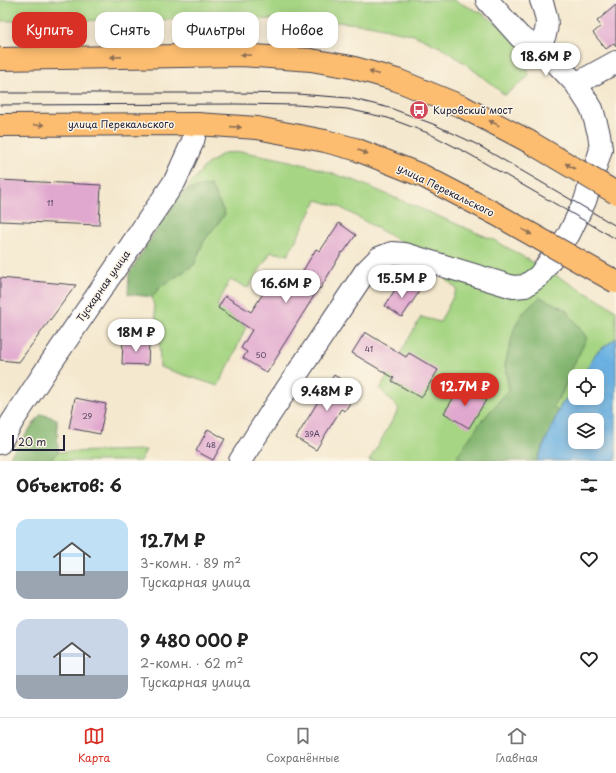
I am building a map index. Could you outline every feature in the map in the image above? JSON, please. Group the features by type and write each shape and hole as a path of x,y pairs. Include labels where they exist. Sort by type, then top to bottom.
{"main road":[{"path":"0,58 242,55 311,60 351,67 397,80 463,107 528,142 616,193"},
{"name":"улица Перекальского","path":"0,125 197,124 257,128 325,141 354,149 423,176 494,213 616,282"}],"street":[{"path":"240,461 365,272 379,258 392,253 405,254 513,287 526,286 539,276 569,234 585,201 601,149 599,134 592,109 576,84 540,46 530,43 520,37 487,0"},
{"path":"540,46 547,29 546,14 541,0"},
{"path":"576,84 616,62"},
{"name":"Тускарная улица","path":"0,443 44,373 175,182 193,141 197,124"}],"green space":[{"path":"0,0 453,0 482,13 501,27 520,45 526,59 529,76 505,95 466,64 442,48 414,35 369,25 338,22 338,12 267,12 267,19 259,19 259,12 172,12 172,20 164,20 164,12 95,12 95,20 87,20 87,12 12,12 12,21 0,21"},
{"path":"244,152 310,166 358,182 494,240 616,310 616,338 596,353 587,369 572,369 573,366 505,365 509,390 480,423 458,456 461,461 369,461 399,409 380,389 421,317 440,322 457,289 410,247 338,206 317,200 288,255 271,252 248,288 230,280 217,306 246,327 218,386 160,367 159,333 152,297 160,287 194,265 204,241 225,214 210,185 184,191 206,165 224,153"},
{"path":"210,185 225,214 204,241 194,265 160,287 152,297 128,294 129,274 161,222 184,191"},
{"path":"540,297 565,309 587,338 572,369 568,369 568,378 562,393 553,406 558,412 537,461 461,461 457,456 480,423 509,390 505,365 514,329 521,315"},
{"path":"568,378 568,397 561,405 558,412 553,406 562,393"},
{"path":"41,414 57,419 58,452 49,461 8,461 12,453"},
{"path":"146,450 140,461 49,461 58,452"}],"water":[{"path":"616,338 616,461 537,461 561,405 568,397 568,405 604,405 604,369 587,369 596,353"}],"building":[{"path":"616,5 616,46 614,43 606,49 593,33 601,26 597,21"},
{"path":"0,180 101,185 99,225 0,221"},
{"path":"339,223 356,235 343,253 342,252 267,373 243,358 247,352 241,348 252,330 218,308 225,296 251,312 266,289 272,293 280,281 292,289 316,249 320,251"},
{"path":"0,278 76,285 19,362 0,360"},
{"path":"401,280 419,292 402,317 385,306"},
{"path":"365,332 406,357 409,353 438,370 421,398 392,381 394,378 352,353"},
{"path":"123,341 149,341 148,365 122,364"},
{"path":"334,375 358,390 345,411 341,409 316,450 296,438"},
{"path":"461,386 486,400 469,428 444,413"},
{"path":"75,398 106,404 100,434 69,428"},
{"path":"208,429 225,439 213,460 196,451"}],"tram line":[{"path":"0,93 236,93 297,94 349,98 390,108 433,124 476,144 616,226"},
{"path":"0,105 237,104 297,105 347,109 388,118 428,133 469,154 616,239"}],"place":[{"name":"Кировский мост","path":"419,110"}]}
